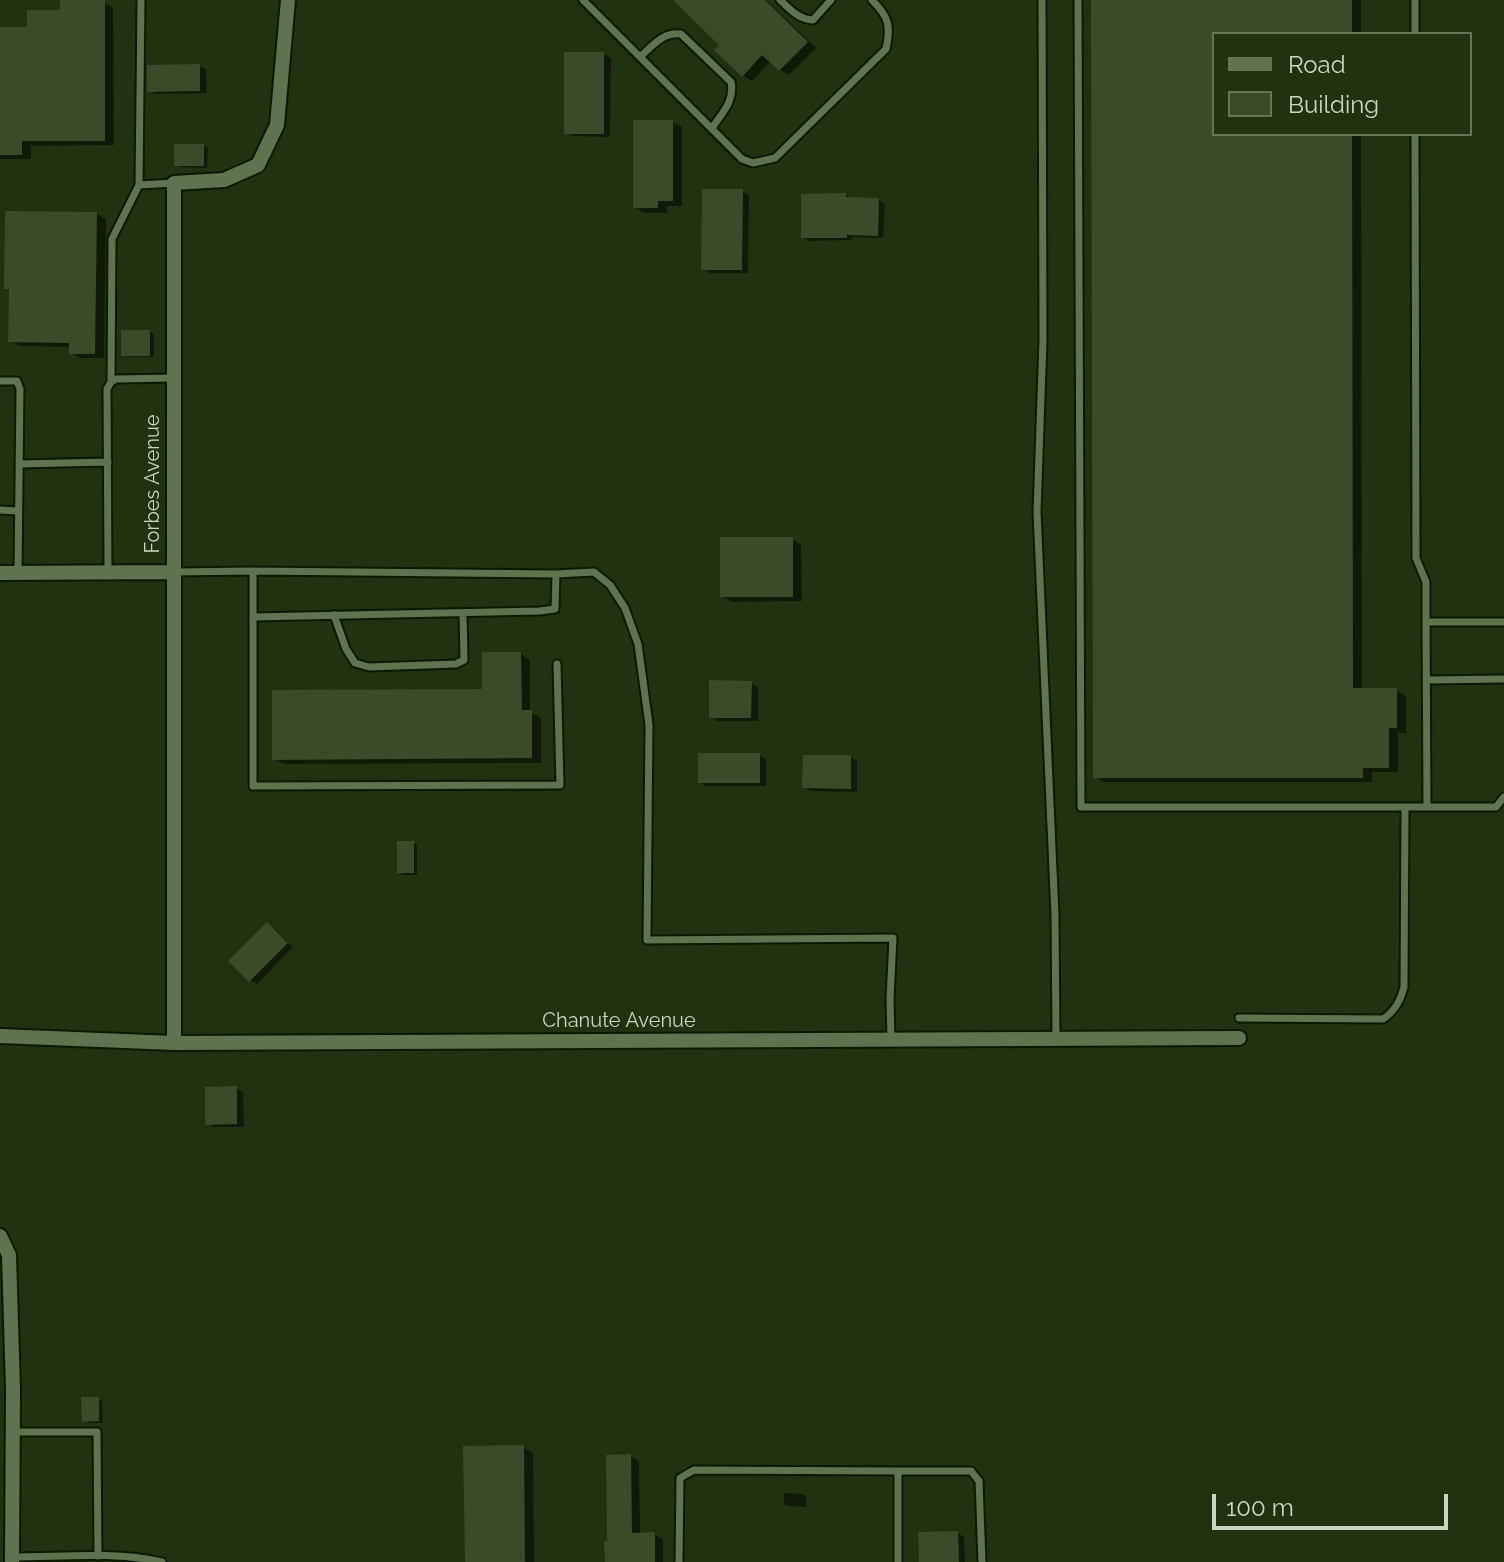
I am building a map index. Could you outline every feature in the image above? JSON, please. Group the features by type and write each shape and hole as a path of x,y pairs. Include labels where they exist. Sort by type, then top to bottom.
{"street":[{"path":"174,183 224,180 258,165 277,125 288,0"},
{"name":"Forbes Avenue","path":"174,183 174,1043"},
{"path":"0,573 174,572"},
{"name":"Chanute Avenue","path":"0,1036 174,1043 1239,1038"},
{"path":"0,1236 9,1255 13,1432 8,1559"}],"lane":[{"path":"108,574 107,389 111,382 112,239 139,185 141,0"},
{"path":"583,0 742,159 753,163 775,158 886,49 890,31 884,12 872,0"},
{"path":"780,0 794,15 813,20 831,0"},
{"path":"1042,0 1043,340 1037,512 1055,915 1056,1039"},
{"path":"1078,0 1081,807 1496,807 1504,797"},
{"path":"1415,0 1415,32"},
{"path":"640,57 665,35 681,34 731,82 731,101 712,128"},
{"path":"1415,136 1416,558 1426,582 1427,807"},
{"path":"139,185 174,183"},
{"path":"111,382 116,379 173,378"},
{"path":"0,381 17,381 20,389 18,573"},
{"path":"19,464 108,462"},
{"path":"0,510 18,511"},
{"path":"253,571 253,786 560,785 557,664"},
{"path":"174,572 594,572 610,585 625,608 638,644 649,725 647,940 893,938 891,1040"},
{"path":"253,617 555,609 556,574"},
{"path":"334,615 346,649 355,663 369,667 456,664 464,660 463,613"},
{"path":"1426,622 1504,622"},
{"path":"1426,680 1504,679"},
{"path":"1239,1018 1383,1019 1389,1015 1402,996 1404,987 1405,807"},
{"path":"13,1432 97,1432 98,1556"},
{"path":"679,1562 680,1478 694,1470 971,1471 979,1481 982,1562"},
{"path":"898,1471 898,1562"},
{"path":"8,1559 81,1560 98,1556 146,1558 162,1562"}],"building":[{"path":"60,0 105,0 105,141 22,141 22,155 0,155 0,27 27,27 27,10 60,10"},
{"path":"673,0 765,0 808,42 779,71 762,55 742,77 714,50 719,45"},
{"path":"1091,0 1352,0 1352,32 1212,32 1212,136 1352,136 1353,688 1397,688 1397,728 1389,728 1389,768 1363,768 1363,778 1093,778"},
{"path":"564,52 604,52 604,134 564,134"},
{"path":"200,64 200,91 147,92 147,65"},
{"path":"633,120 673,120 673,201 658,201 658,208 633,208"},
{"path":"174,144 204,144 204,166 174,166"},
{"path":"702,189 743,189 742,270 701,270"},
{"path":"846,193 846,197 879,198 878,236 801,238 801,194"},
{"path":"5,211 97,212 95,354 69,354 69,343 8,342 9,289 4,289"},
{"path":"121,330 150,330 150,356 121,356"},
{"path":"720,537 793,537 793,597 720,597"},
{"path":"482,652 521,652 522,710 532,710 532,758 272,760 272,690 482,689"},
{"path":"709,680 752,681 751,718 709,718"},
{"path":"698,753 760,753 760,783 698,783"},
{"path":"803,755 851,755 851,789 802,788"},
{"path":"397,841 414,841 414,873 397,873"},
{"path":"267,922 288,943 249,982 228,961"},
{"path":"237,1086 237,1124 205,1125 205,1087"},
{"path":"81,1397 99,1397 99,1421 82,1422"},
{"path":"524,1445 525,1562 465,1562 463,1446"},
{"path":"631,1454 632,1533 655,1532 655,1562 605,1562 606,1455"},
{"path":"958,1531 959,1562 919,1562 918,1532"}]}
